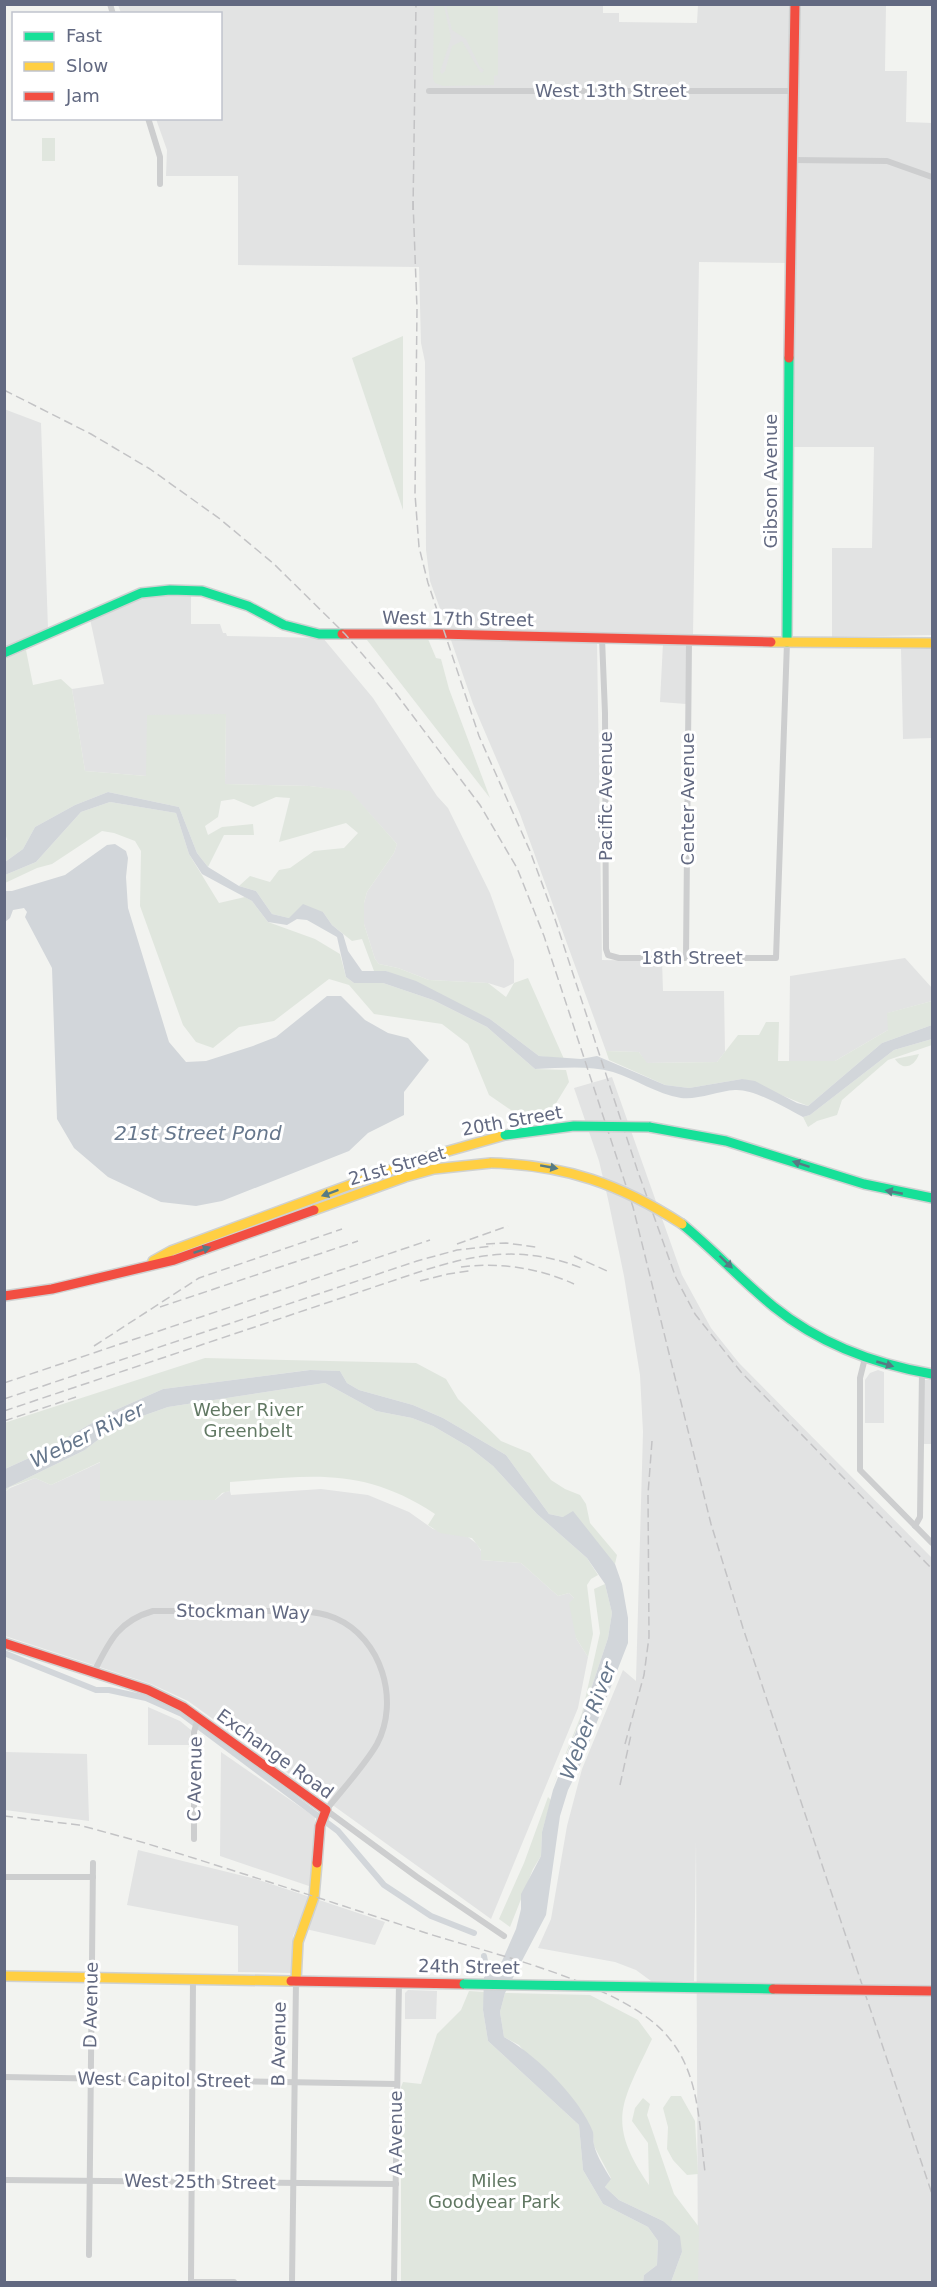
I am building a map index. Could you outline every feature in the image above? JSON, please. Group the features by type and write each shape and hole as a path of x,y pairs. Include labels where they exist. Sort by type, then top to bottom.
{"main road":[{"name":"Gibson Avenue","path":"787,642 795,4"},
{"name":"West 17th Street","path":"4,652 141,592 170,590 202,591 248,606 284,625 319,634 933,643"},
{"name":"20th Street","path":"146,1265 171,1251 409,1163 505,1135 574,1126 649,1128 711,1138 750,1147 888,1191 933,1198"},
{"name":"21st Street","path":"4,1296 80,1283 174,1260 405,1177 442,1168 491,1163 538,1165 589,1176 637,1195 682,1224 762,1296 816,1336 864,1358 933,1374"},
{"name":"Exchange Road","path":"4,1643 148,1690 183,1707 325,1813"},
{"name":"B Avenue","path":"296,1981 298,1942 314,1897 320,1826 325,1813"},
{"name":"24th Street","path":"4,1976 933,1991"}],"street":[{"name":"West 13th Street","path":"429,91 793,91"},
{"path":"149,120 160,157 160,184"},
{"path":"792,160 887,161 933,177"},
{"name":"Pacific Avenue","path":"602,638 605,713 606,949 608,955"},
{"name":"Center Avenue","path":"686,957 689,641"},
{"name":"Gibson Avenue","path":"776,958 787,642"},
{"name":"18th Street","path":"608,955 619,958 776,958"},
{"path":"864,1358 860,1378 860,1470 933,1543"},
{"path":"915,1526 920,1516 922,1372"},
{"name":"Stockman Way","path":"94,1672 115,1634 139,1615 153,1611 299,1611 336,1618 351,1627 379,1661 386,1687 387,1707 384,1725 376,1744 325,1813"},
{"name":"C Avenue","path":"194,1839 194,1732 198,1718"},
{"name":"Exchange Road","path":"325,1813 504,1936"},
{"name":"D Avenue","path":"89,2255 93,1863"},
{"path":"4,1877 93,1877"},
{"path":"193,1979 191,2282 234,2283"},
{"name":"B Avenue","path":"292,2283 296,1981"},
{"name":"A Avenue","path":"394,2283 399,1983"},
{"name":"West Capitol Street","path":"4,2077 396,2084"},
{"name":"West 25th Street","path":"4,2180 396,2184"}],"shaded area":[{"path":"603,4 603,13 619,13 619,22 697,23 698,5 886,5 885,71 907,71 906,122 932,123 932,635 832,637 832,548 872,548 874,447 793,447 795,263 699,262 693,635 447,628 430,581 426,550 425,362 421,343 419,267 238,265 238,176 166,176 167,150 156,120 222,120 222,12 121,12 118,5"},
{"path":"4,409 41,423 48,629 5,648"},
{"path":"191,596 191,624 220,624 223,633 227,636 323,638 373,698 437,796 448,808 490,893 514,960 514,983 504,988 488,983 429,980 398,968 379,964 375,959 364,924 364,903 367,892 394,853 397,844 350,792 310,786 225,784 226,714 146,776 85,771 72,689 104,684 90,619 141,598"},
{"path":"451,640 597,643 602,960 662,961 663,991 724,991 725,1052 717,1062 646,1063 639,1052 606,1051 520,814 473,704"},
{"path":"663,643 686,644 686,704 660,702"},
{"path":"901,649 932,649 932,738 903,739"},
{"path":"905,958 932,988 932,1001 888,1013 888,1030 835,1061 789,1061 790,976"},
{"path":"612,1077 682,1275 711,1328 739,1363 932,1558 932,2282 698,2282 696,1841 694,1981 651,1981 636,1970 615,1962 538,1948 551,1919 567,1826 582,1769 623,1670 636,1681 643,1432 640,1375 624,1276 608,1199 599,1161 574,1088"},
{"path":"878,1370 884,1372 884,1423 865,1423 865,1380 870,1373"},
{"path":"924,1380 932,1380 932,1444 924,1444"},
{"path":"101,1462 100,1500 215,1500 230,1491 231,1495 321,1489 368,1495 409,1512 433,1529 468,1537 477,1544 481,1551 481,1560 521,1563 558,1596 569,1593 574,1598 576,1638 588,1657 578,1708 491,1919 188,1701 151,1684 5,1636 5,1492 35,1478 51,1485"},
{"path":"148,1707 180,1721 191,1730 190,1745 148,1745"},
{"path":"5,1752 87,1754 89,1821 5,1810"},
{"path":"221,1752 315,1817 312,1887 220,1856"},
{"path":"138,1850 256,1879 385,1922 375,1945 297,1927 293,1936 292,1973 238,1972 238,1926 127,1905"},
{"path":"408,1990 437,1991 436,2019 405,2019 405,1993"}],"green space":[{"path":"434,5 444,6 451,38 440,72 442,74 445,71 452,46 462,41 480,72 484,70 480,67 466,39 452,30 446,5 498,5 498,75 494,76 494,85 443,86 435,83 433,79"},
{"path":"42,138 55,138 55,161 42,161"},
{"path":"403,336 403,510 352,358"},
{"path":"428,639 436,658 441,659 449,689 490,798 367,640"},
{"path":"26,650 33,685 61,679 72,689 85,771 146,776 147,715 226,714 225,784 310,786 350,791 397,844 394,853 367,892 364,903 364,924 375,959 379,964 398,968 429,980 488,983 506,997 514,983 528,978 564,1059 539,1056 490,1019 386,971 374,971 362,939 352,941 332,925 323,912 289,918 272,914 256,891 239,886 250,876 270,882 279,870 290,868 314,851 344,848 358,833 346,823 279,842 290,798 276,797 253,807 234,799 221,801 218,817 205,826 208,835 222,827 253,824 254,835 224,835 208,867 197,853 179,807 108,792 75,805 35,827 23,849 5,862 5,840 7,840 4,828 5,659"},
{"path":"110,802 176,813 189,854 219,903 245,897 252,901 268,922 315,939 340,954 346,977 354,983 383,983 433,1000 487,1027 535,1069 566,1070 569,1082 550,1113 521,1117 489,1095 468,1044 442,1024 374,1014 349,985 329,979 274,1021 239,1027 213,1048 196,1042 183,1025 140,906 141,851 135,841 102,831 52,864 37,868 5,883 5,875 36,862 81,812"},
{"path":"932,1001 932,1025 882,1043 808,1106 742,1079 689,1088 665,1085 609,1060 606,1051 639,1052 647,1063 717,1062 738,1035 759,1035 766,1022 779,1022 778,1061 835,1061 888,1030 887,1013"},
{"path":"932,1039 932,1045 888,1060 842,1100 837,1115 817,1121 808,1127 803,1117 810,1115 894,1050"},
{"path":"919,1054 915,1062 908,1066 898,1063 895,1059"},
{"name":"Weber River Greenbelt","path":"205,1358 416,1363 446,1379 458,1399 501,1441 530,1453 551,1480 580,1495 586,1504 590,1523 617,1555 615,1564 563,1517 549,1514 506,1455 443,1418 413,1405 359,1390 347,1383 340,1371 309,1370 163,1389 111,1412 40,1453 5,1469 4,1423"},
{"path":"325,1383 376,1411 412,1418 433,1426 469,1447 493,1466 537,1514 587,1558 598,1575 587,1585 593,1634 588,1657 576,1638 569,1603 574,1598 569,1593 558,1596 521,1563 481,1560 481,1550 472,1538 440,1533 428,1525 435,1514 384,1488 360,1481 312,1477 230,1482 230,1491 222,1493 215,1500 100,1501 100,1462 51,1485 35,1478 10,1487 5,1492 5,1489 85,1450 117,1425 168,1407"},
{"path":"605,1584 612,1613 608,1638 581,1719 551,1790 582,1713 600,1633 594,1589"},
{"path":"548,1797 551,1800 542,1832 541,1856 533,1869 510,1927 499,1919 524,1863"},
{"name":"Miles Goodyear Park","path":"469,1991 485,1992 483,2010 488,2041 579,2125 583,2170 603,2204 648,2227 658,2241 657,2265 644,2275 643,2282 401,2282 401,2087 403,2082 421,2084 437,2034 461,2010"},
{"path":"505,1993 590,1995 638,2020 652,2039 626,2096 623,2128 635,2163 649,2185 648,2143 632,2121 635,2108 643,2098 650,2104 647,2115 674,2194 699,2227 698,2282 671,2282 682,2252 663,2221 619,2200 605,2187 611,2178 594,2146 593,2133 519,2045 504,2037 500,2012"},
{"path":"671,2096 681,2096 695,2121 698,2174 687,2175 673,2160 667,2149 668,2127 663,2108"}],"water":[{"path":"108,792 179,807 197,853 208,867 239,886 256,891 272,914 289,918 303,904 323,912 332,925 343,934 348,951 362,971 386,971 416,981 490,1019 539,1056 581,1059 597,1056 665,1085 689,1088 742,1079 755,1081 797,1103 808,1106 882,1043 932,1025 932,1039 894,1050 810,1115 803,1117 770,1100 743,1091 735,1090 694,1098 681,1098 663,1093 622,1075 594,1068 535,1069 487,1027 433,1000 383,983 354,983 346,977 337,937 307,920 297,919 287,925 268,922 252,901 202,874 189,854 176,813 110,802 81,812 36,862 5,875 5,862 23,849 35,827 75,805"},
{"name":"21st Street Pond","path":"115,844 126,851 128,858 126,877 128,908 169,1042 186,1062 206,1061 276,1037 327,996 341,996 365,1020 388,1033 408,1038 429,1060 404,1092 404,1115 368,1133 349,1151 222,1201 196,1206 161,1202 108,1177 74,1148 57,1119 52,968 25,917 27,912 24,908 13,910 10,918 5,922 5,891 12,891 65,875 107,845"},
{"name":"Weber River","path":"310,1370 340,1371 347,1383 359,1390 413,1405 443,1418 506,1455 549,1514 563,1517 573,1511 615,1564 622,1584 628,1618 628,1643 579,1768 568,1790 560,1816 546,1915 505,1993 500,2012 504,2037 529,2054 555,2078 587,2119 593,2132 597,2154 611,2179 605,2187 619,2200 663,2221 680,2236 682,2252 671,2282 643,2282 644,2275 657,2265 658,2241 648,2227 603,2204 583,2170 579,2125 488,2041 483,2010 484,1977 494,1971 502,1961 516,1929 521,1909 521,1894 541,1856 542,1832 553,1790 581,1719 608,1638 612,1613 605,1584 587,1558 537,1514 493,1466 469,1447 433,1426 412,1418 376,1411 325,1383 168,1407 117,1425 85,1450 5,1489 5,1469 40,1453 111,1412 163,1389"}],"waterway":[{"path":"4,1653 96,1690 109,1690 146,1698 182,1714 338,1831 384,1885 431,1916 474,1933"},
{"path":"484,1956 489,1981"}],"railway":[{"path":"413,210 416,4"},
{"path":"413,201 417,309 415,494 419,547 428,583 479,736 530,851 554,916 637,1169 676,1278 695,1314 741,1372 932,1569"},
{"path":"4,390 91,434 150,469 220,519 274,564 345,634 394,691 480,805 517,868 544,936 633,1207 711,1524 743,1628 932,2194"},
{"path":"457,1244 508,1226"},
{"path":"94,1346 199,1278 342,1229"},
{"path":"4,1383 430,1240"},
{"path":"160,1307 358,1241"},
{"path":"486,1244 506,1243 536,1247"},
{"path":"4,1399 417,1261 457,1250 493,1246"},
{"path":"4,1411 440,1265 481,1256 521,1254 562,1261 584,1269"},
{"path":"574,1256 607,1271"},
{"path":"461,1267 490,1265 533,1270 574,1284"},
{"path":"420,1281 469,1271"},
{"path":"4,1421 76,1397"},
{"path":"625,1744 644,1675 649,1637 648,1494 652,1441"},
{"path":"620,1785 631,1735"},
{"path":"4,1816 79,1825 145,1843 521,1961 591,1987 622,2002 649,2019 669,2038 687,2068 699,2119 705,2172"}],"traffic: fast":[{"path":"787,642 789,358"},
{"path":"4,653 141,593 170,590 202,591 248,606 284,625 319,634 342,634"},
{"path":"505,1135 574,1126 649,1127"},
{"path":"649,1127 726,1141 864,1184 932,1198"},
{"path":"682,1224 774,1307 810,1332 848,1351 889,1365 932,1374"},
{"path":"464,1984 773,1989"}],"traffic: slow":[{"path":"771,642 932,643"},
{"path":"153,1261 171,1251 420,1159 505,1135"},
{"path":"314,1210 405,1177 434,1169 491,1163"},
{"path":"491,1163 544,1168 591,1179 637,1198 682,1224"},
{"path":"296,1981 298,1942 314,1897 317,1863"},
{"path":"4,1976 291,1981"}],"traffic: jam":[{"path":"789,358 795,4"},
{"path":"342,634 771,642"},
{"path":"4,1296 52,1289 174,1260 314,1210"},
{"path":"4,1643 148,1690 183,1707 326,1810 320,1826 317,1863"},
{"path":"291,1981 464,1984"},
{"path":"773,1989 932,1991"}]}
